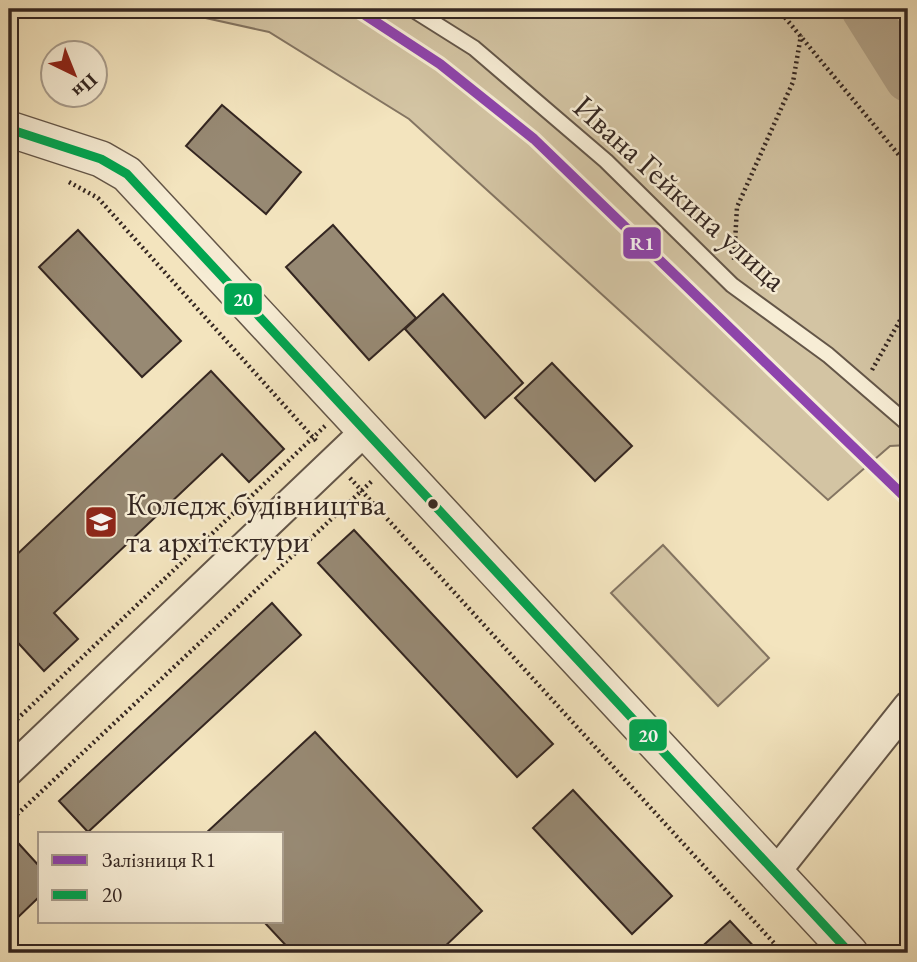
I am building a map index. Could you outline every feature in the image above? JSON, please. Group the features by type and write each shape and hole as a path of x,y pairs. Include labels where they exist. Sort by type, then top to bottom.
{"street":[{"path":"9,129 101,159 127,174 850,953"},
{"path":"9,771 334,461 354,419"},
{"path":"775,873 908,706"}],"lane":[{"name":"Ивана Гейкина улица","path":"412,9 474,48 606,161 732,285 828,355 908,424"}],"path":[{"path":"778,9 908,166"},
{"path":"732,285 737,207 793,82 801,35"},
{"path":"66,181 98,198 783,953"},
{"path":"863,386 903,315 908,299"},
{"path":"9,727 313,438 354,419"},
{"path":"9,822 392,460"}],"shaded area":[{"path":"165,9 908,9 908,445 890,446 828,500 409,119 269,32"},
{"path":"663,545 769,658 718,706 611,593"}],"building":[{"path":"222,105 301,172 266,214 186,146"},
{"path":"333,225 416,318 369,360 286,267"},
{"path":"78,230 181,341 142,377 39,267"},
{"path":"443,294 523,383 485,418 405,329"},
{"path":"552,363 632,446 595,481 515,398"},
{"name":"Коледж будівництва та архітектури","path":"211,371 284,449 249,482 222,454 54,613 78,639 44,671 9,633 9,562"},
{"path":"354,530 553,744 517,777 318,563"},
{"path":"272,603 301,635 88,832 59,801"},
{"path":"315,732 482,911 438,953 293,953 265,923 284,923 284,832 207,832"},
{"path":"573,790 672,896 632,934 533,828"},
{"path":"9,833 38,865 38,898 9,926"},
{"path":"730,921 760,953 695,953"}],"waterway":[{"path":"864,9 908,79"}],"rail line":[{"name":"R1","path":"356,9 440,64 534,139 908,500"}],"transit line":[{"name":"20","path":"9,129 101,159 127,174 850,953"}],"place":[{"name":"Коледж будівництва та архітектури","path":"101,522"}]}
